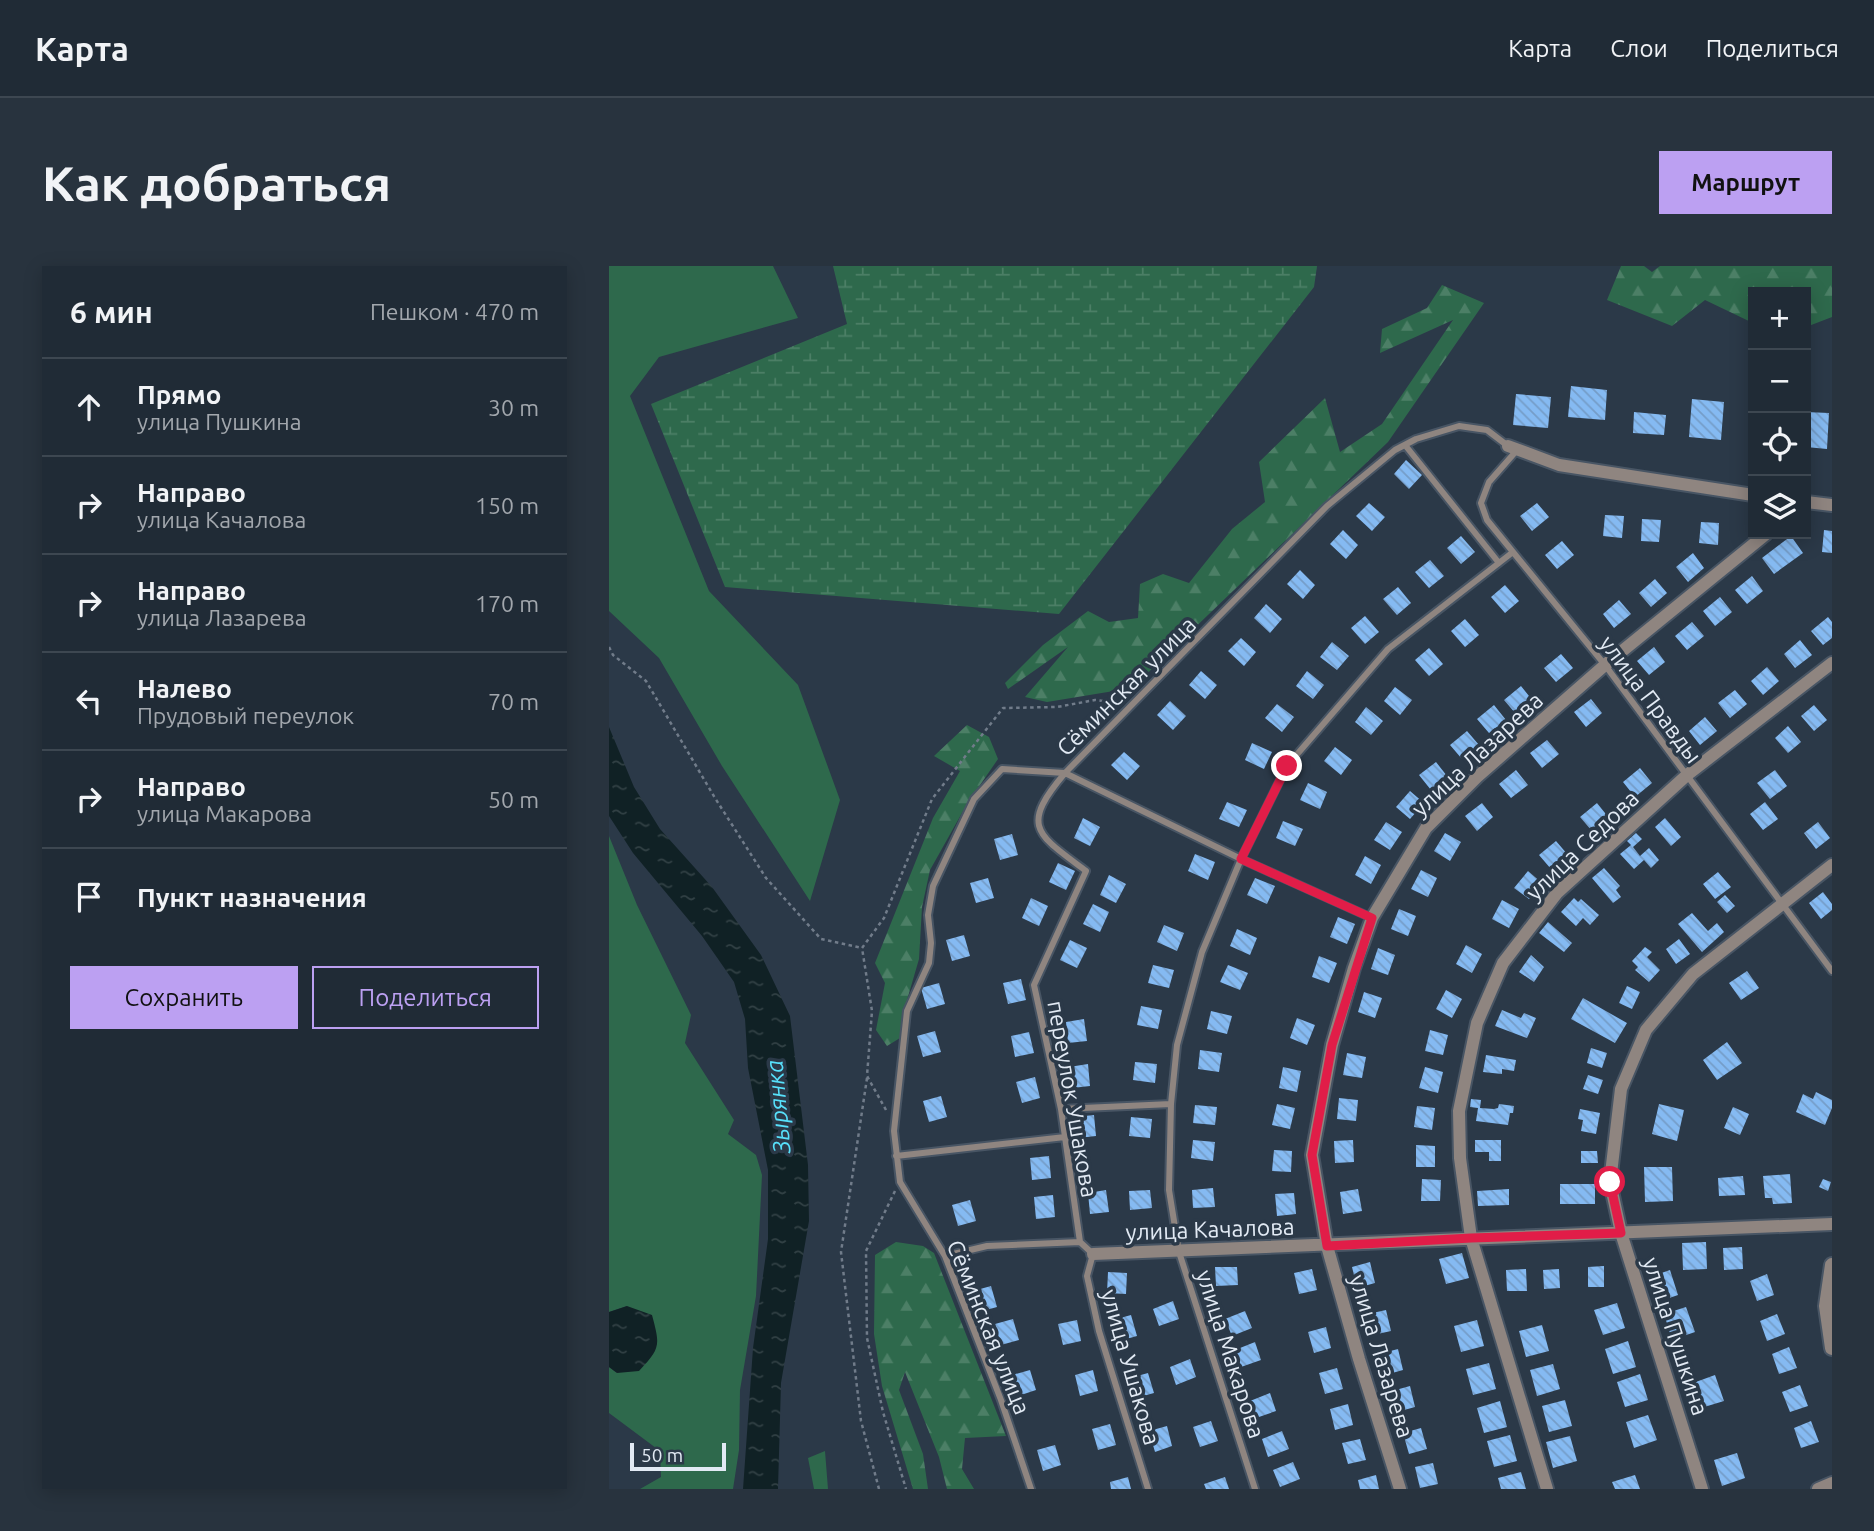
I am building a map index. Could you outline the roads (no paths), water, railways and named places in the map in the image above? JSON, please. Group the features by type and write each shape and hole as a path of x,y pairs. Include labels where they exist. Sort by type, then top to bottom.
{"street":[{"path":"1513,448 1559,465 1748,494"},
{"path":"1811,503 1832,505"},
{"name":"улица Лазарева","path":"1400,1489 1327,1246 1312,1155 1332,1045 1372,918 1426,828 1477,777 1605,665 1760,539"},
{"name":"улица Седова","path":"1547,1489 1471,1238 1460,1158 1459,1111 1477,1023 1503,963 1557,893 1687,775 1832,663"},
{"name":"улица Пушкина","path":"1702,1489 1621,1233 1610,1182 1621,1089 1646,1030 1693,974 1832,865"},
{"name":"улица Качалова","path":"1094,1254 1832,1224"},
{"path":"1832,1265 1826,1306 1832,1348"},
{"path":"1818,1489 1832,1483"}],"lane":[{"name":"Сёминская улица","path":"1031,1489 1002,1399 944,1256 900,1182 894,1131 907,1011 929,963 931,943 928,915 933,886 974,799 1002,769 1065,773 1327,506 1395,450 1459,426 1487,430 1513,448"},
{"path":"1405,445 1499,563"},
{"name":"улица Правды","path":"1513,448 1489,482 1482,502 1487,520 1605,665 1832,971"},
{"name":"улица Макарова","path":"1255,1489 1179,1252 1169,1190 1171,1104 1177,1045 1202,952 1241,859 1287,766 1388,649 1513,552"},
{"path":"1065,773 1241,859 1372,918"},
{"name":"переулок Ушакова","path":"1065,773 1045,797 1038,816 1043,839 1086,871 1034,985 1061,1109 1080,1242"},
{"path":"1061,1109 1171,1104"},
{"path":"896,1156 1065,1137"},
{"path":"944,1256 987,1246 1080,1242 1094,1254"},
{"name":"улица Ушакова","path":"1094,1254 1087,1276 1099,1331 1148,1489"}],"water":[{"name":"Зырянка","path":"609,727 634,787 660,829 712,887 761,955 790,1016 808,1165 809,1221 781,1383 778,1489 743,1489 753,1348 768,1239 768,1170 748,1068 745,1019 734,982 702,936 633,853 609,816"},
{"path":"627,1306 652,1315 657,1346 639,1371 617,1373 609,1367 609,1312"}]}
